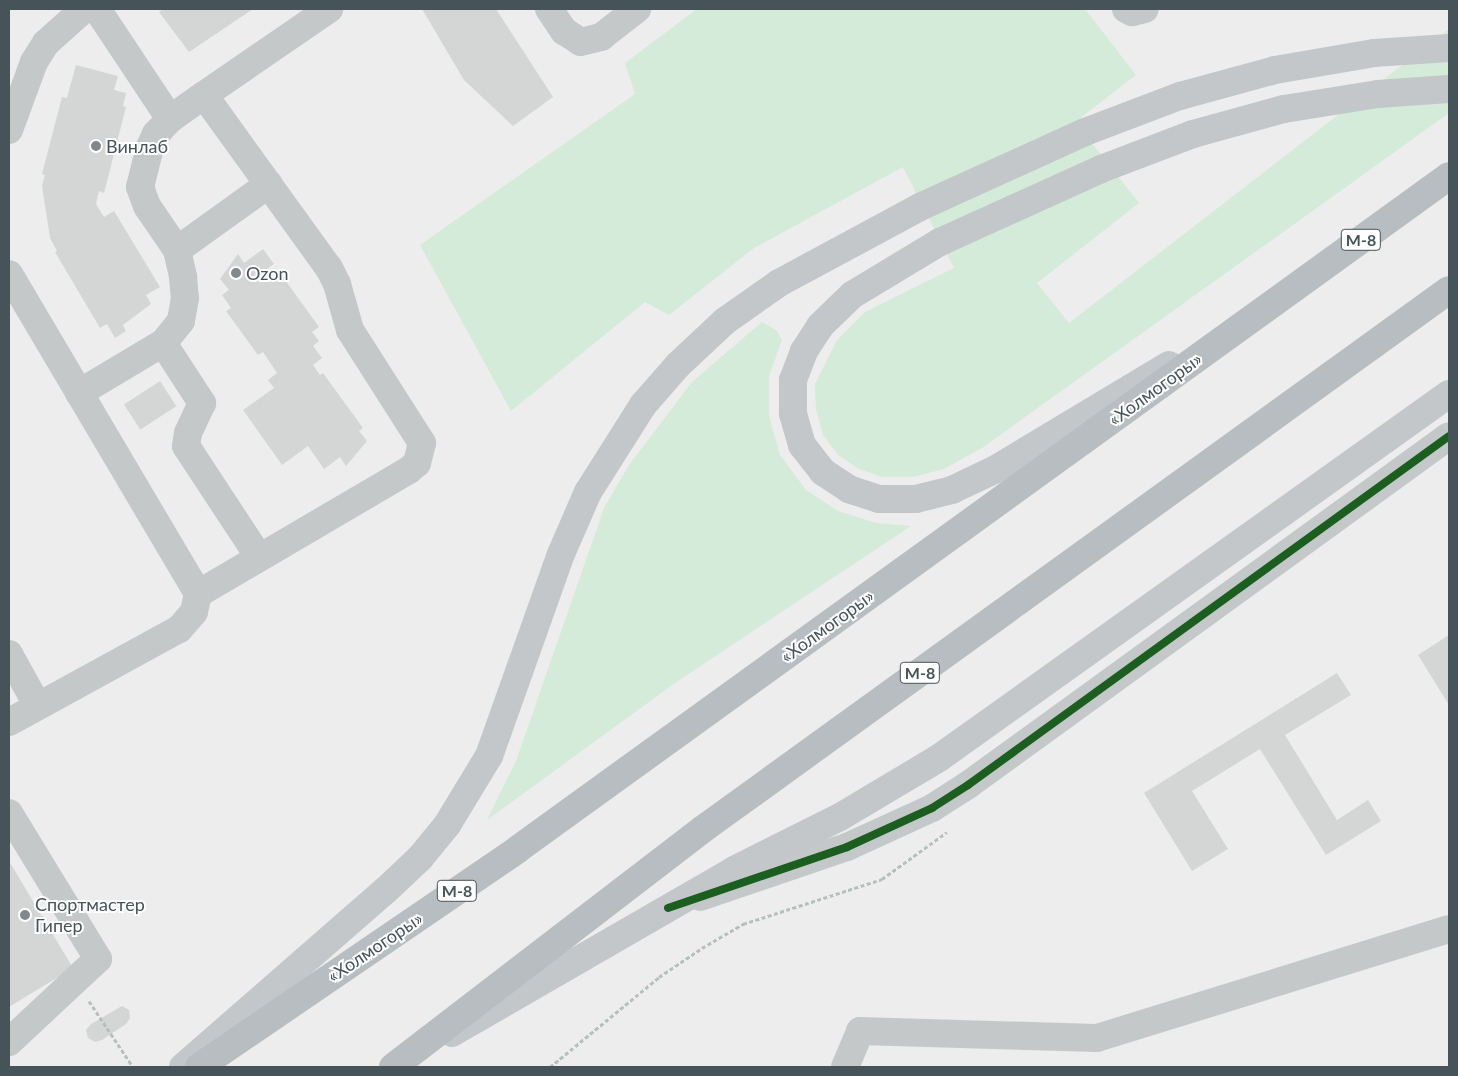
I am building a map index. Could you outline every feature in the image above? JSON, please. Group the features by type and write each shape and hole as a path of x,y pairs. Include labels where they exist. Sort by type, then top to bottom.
{"highway":[{"name":"«Холмогоры»","path":"199,1067 518,849 1449,176"},
{"name":"М-8","path":"396,1066 703,829 1449,290"}],"main road":[{"path":"183,1067 393,884 420,858 468,796 504,720 561,554 588,492 643,405 678,365 725,321 763,294 922,206 1085,132 1180,96 1285,68 1374,53 1449,48"},
{"path":"1274,303 994,470 952,490 916,499 878,499 849,489 822,472 802,445 793,412 793,380 804,351 820,326 852,295 940,242 1100,169 1192,134 1284,109 1378,94 1449,89"},
{"path":"396,1066 734,870 840,817 939,758 1449,394"}],"street":[{"path":"9,130 34,62 46,43 84,9"},
{"path":"97,9 170,118"},
{"path":"79,393 164,342 181,321 185,298 177,250 147,206 140,187 150,147 156,134 170,118 329,9"},
{"path":"549,9 564,31 581,42 601,38 637,9"},
{"path":"1126,9 1132,12 1145,9"},
{"path":"198,594 409,470 417,463 422,443 350,330 337,284 329,268 204,95"},
{"path":"177,250 269,184"},
{"path":"9,274 198,594 194,612 179,629 9,722"},
{"path":"164,342 202,403 188,433 186,446 259,557"},
{"path":"668,908 847,847 932,808 976,779 1449,436"},
{"path":"9,654 37,705"},
{"path":"9,813 98,959 9,1042"},
{"path":"845,1067 860,1031 1097,1038 1449,929"}],"path":[{"path":"104,1027 133,1067"}],"green space":[{"path":"697,9 1085,9 1136,75 1075,122 1139,203 1037,283 1069,323 1449,29 1449,113 982,448 944,469 913,477 882,477 859,469 838,455 823,435 816,409 815,384 837,340 865,312 954,268 903,167 754,248 669,315 645,302 511,411 420,245 635,94 625,63"},
{"path":"762,322 776,330 782,340 769,376 769,416 780,455 806,490 838,511 876,523 911,526 675,683 487,820 516,761 604,508 629,465 692,382"}],"building":[{"path":"164,9 253,9 189,52 159,12"},
{"path":"422,9 496,9 553,97 513,126 464,80"},
{"path":"76,65 118,76 114,90 126,93 123,106 126,107 104,193 99,191 96,204 104,217 114,211 160,287 146,295 151,304 123,325 126,331 115,338 107,324 100,328 55,252 57,251 50,238 42,186 45,175 42,174 62,97 67,98"},
{"path":"263,249 274,264 267,269 273,278 280,273 319,327 312,332 319,341 313,346 322,358 313,365 320,375 323,373 363,428 359,431 367,441 346,466 340,457 324,469 308,446 282,465 243,410 274,388 268,380 277,373 263,352 258,355 226,311 231,308 222,295 229,290 220,279 238,254 244,263"},
{"path":"160,381 176,406 140,430 124,404"},
{"path":"1449,635 1449,705 1418,655"},
{"path":"1337,673 1351,695 1285,735 1337,820 1368,800 1381,821 1326,855 1260,749 1192,791 1228,849 1192,871 1144,793"},
{"name":"Спортмастер Гипер","path":"9,861 73,968 9,1007"},
{"path":"122,1006 129,1010 130,1018 126,1024 102,1040 95,1042 88,1038 86,1030 91,1024"}],"cycle path":[{"path":"668,908 847,847 932,808 968,785 1449,436"}],"place":[{"name":"Винлаб","path":"96,146"},
{"name":"Ozon","path":"236,273"},
{"name":"Спортмастер Гипер","path":"25,915"}]}
